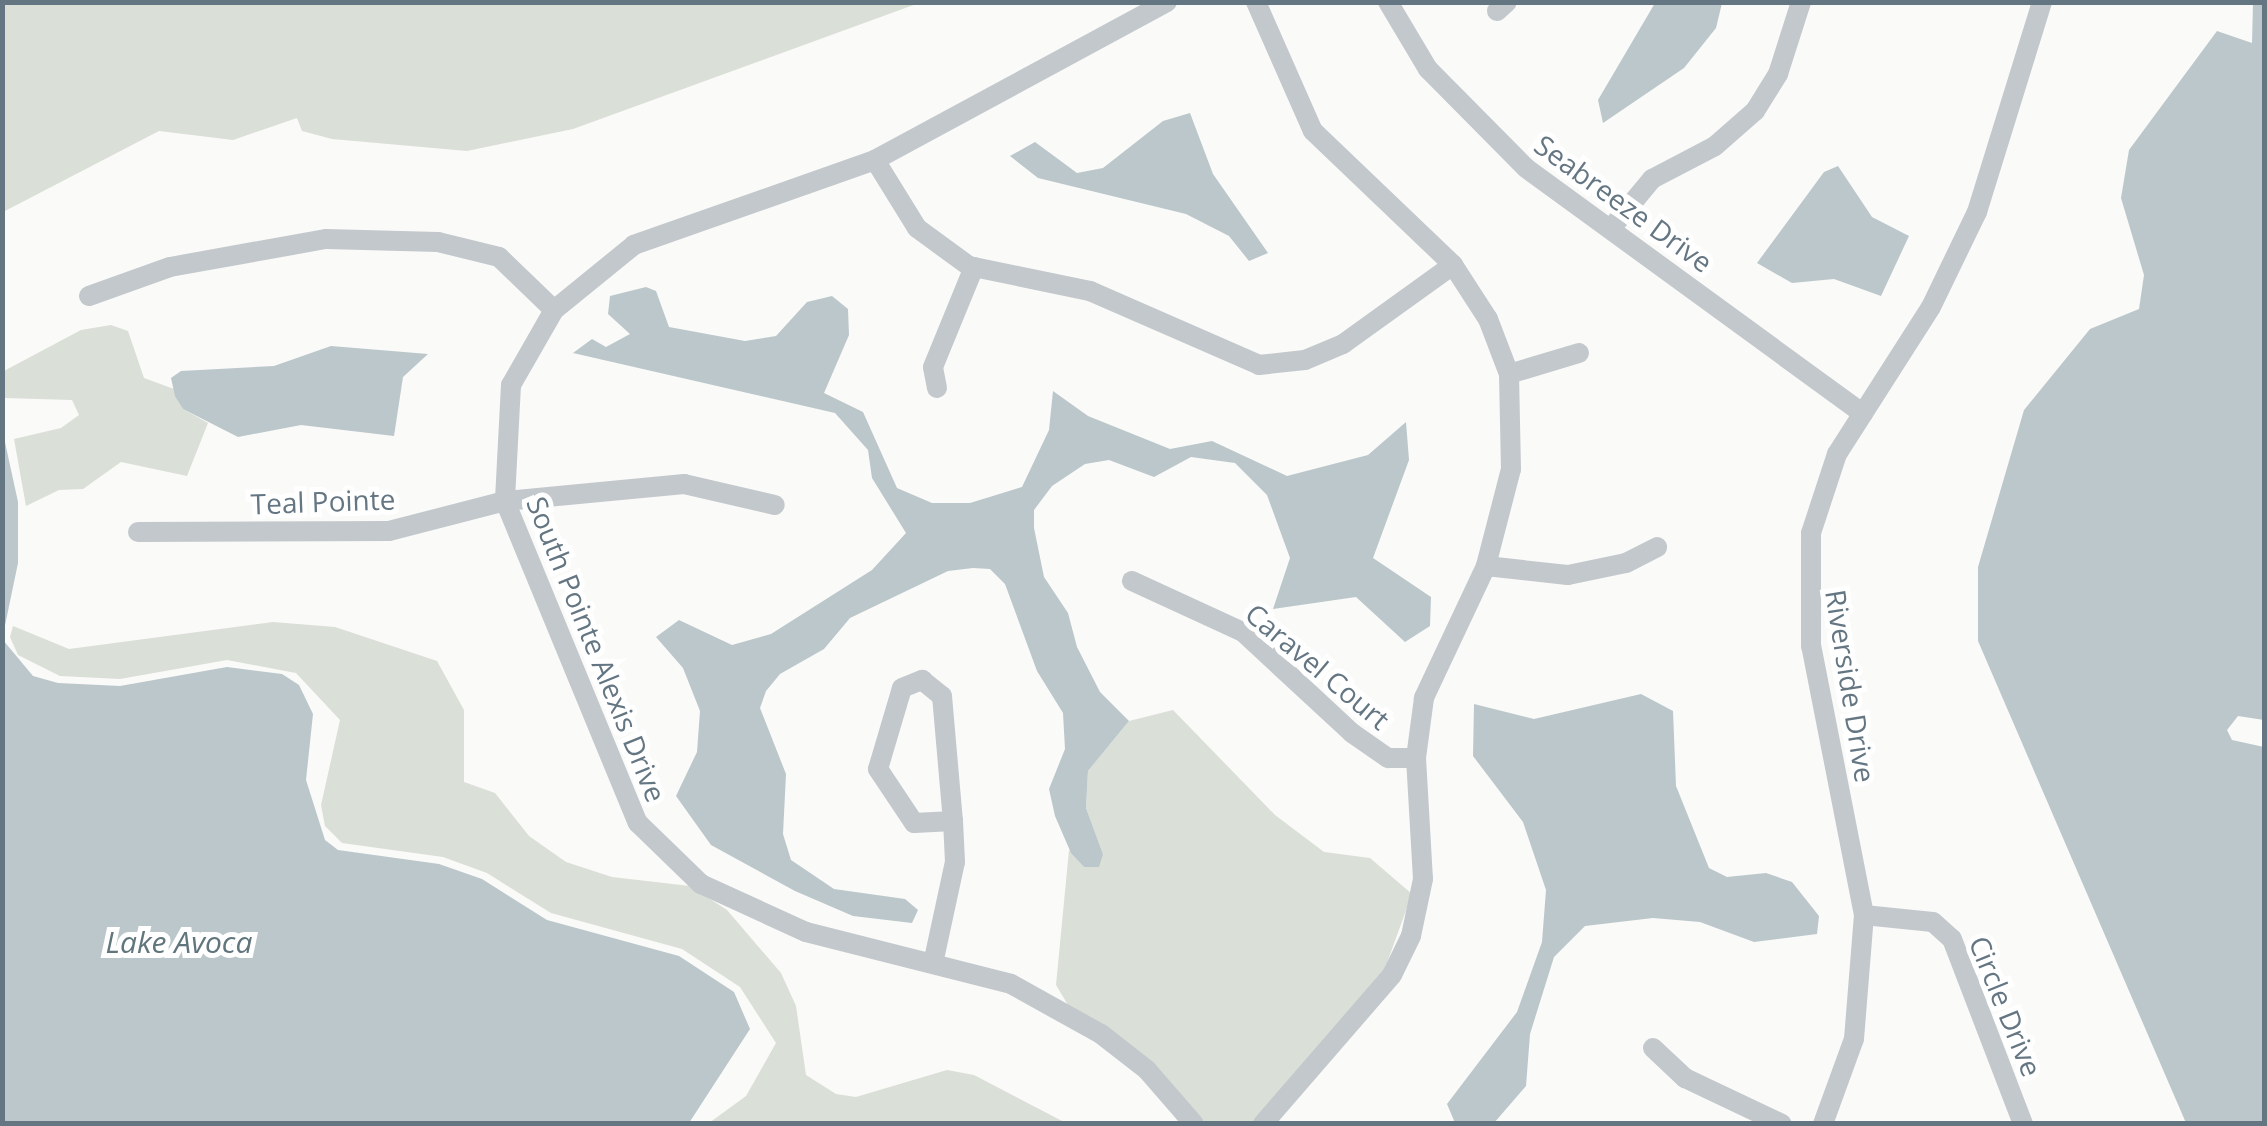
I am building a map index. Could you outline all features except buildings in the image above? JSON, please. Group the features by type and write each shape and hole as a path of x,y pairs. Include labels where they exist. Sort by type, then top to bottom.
{"street":[{"name":"South Pointe Alexis Drive","path":"1167,2 875,160 634,245 554,310 510,385 506,501 638,823 701,884 806,932 934,958 1011,984 1100,1034 1147,1070 1194,1124"},
{"path":"1256,2 1313,131 1453,265 1488,318 1509,374 1510,469 1486,566 1424,698 1416,758 1423,879 1412,936 1392,975 1263,1124"},
{"name":"Seabreeze Drive","path":"1388,2 1428,69 1477,124 1526,168 1614,226 1863,414"},
{"path":"1614,226 1636,194 1715,146 1755,111 1778,74 1801,2"},
{"name":"Riverside Drive","path":"1823,1124 1854,1039 1864,914 1811,646 1805,579 1822,493 1863,414 1931,306 1977,212 2042,2"},
{"path":"875,160 917,228 974,268 1090,291 1230,356 1278,366 1363,333 1453,265"},
{"path":"89,296 242,250 344,239 438,242 499,257 554,310"},
{"path":"938,388 933,367 974,268"},
{"path":"1509,374 1579,353"},
{"name":"Teal Pointe","path":"138,532 390,531 506,501 684,484 775,505"},
{"path":"1486,566 1568,575 1626,563 1657,547"},
{"name":"Caravel Court","path":"1132,582 1243,632 1352,733 1388,758 1416,758"},
{"path":"934,958 956,862 953,821 942,696 934,685 912,682 902,688 878,770 914,823 953,821"},
{"name":"Circle Drive","path":"1864,914 1933,922 1952,938 2024,1124"},
{"path":"1653,1048 1685,1078 1782,1124"}],"shaded area":[{"path":"3,2 919,3 573,129 467,151 332,139 302,131 297,118 233,140 159,131 3,212"},
{"path":"111,325 128,331 144,378 174,389 183,409 208,423 187,476 121,462 83,489 59,490 26,506 14,439 61,428 79,415 72,400 5,398 2,372 81,330"},
{"path":"273,622 335,627 437,661 464,710 464,782 495,793 529,836 566,862 612,877 690,886 727,910 781,973 796,1006 806,1075 836,1094 856,1097 947,1070 974,1075 1066,1123 709,1123 746,1096 776,1043 740,987 682,949 551,913 487,873 443,857 342,843 325,826 321,805 340,720 296,673 227,660 120,679 60,676 18,655 10,637 13,626 69,649"},
{"path":"1173,710 1275,815 1324,852 1370,858 1412,894 1384,971 1252,1123 1206,1123 1153,1063 1068,1005 1056,985 1069,850 1084,867 1103,854 1086,808 1088,771 1129,721"}],"water":[{"path":"1655,3 1722,3 1716,28 1684,68 1603,123 1598,100"},
{"path":"2253,3 2264,3 2264,720 2238,716 2227,730 2232,740 2264,747 2264,1123 2186,1123 1978,641 1978,567 2024,410 2090,329 2139,309 2144,275 2121,198 2129,150 2217,31 2252,43"},
{"path":"1190,113 1213,174 1268,253 1249,261 1229,236 1186,214 1038,178 1010,156 1035,142 1077,173 1103,168 1163,121"},
{"path":"1838,166 1872,217 1909,236 1881,296 1834,279 1792,283 1757,263 1824,172"},
{"path":"646,287 656,291 669,327 745,341 776,336 807,302 832,296 848,309 849,335 824,393 863,412 897,488 932,503 970,503 1022,487 1049,430 1053,391 1088,416 1170,449 1212,441 1287,476 1368,455 1406,422 1409,460 1373,558 1431,597 1430,626 1405,642 1356,597 1273,609 1290,558 1267,495 1235,463 1191,457 1154,477 1109,460 1085,464 1052,486 1034,510 1034,528 1044,577 1068,613 1077,647 1100,692 1129,721 1088,771 1086,808 1103,854 1099,867 1084,867 1071,853 1055,816 1049,789 1065,749 1063,713 1037,671 1005,584 990,569 973,568 948,571 850,618 824,649 780,674 766,691 760,708 786,774 783,834 791,860 834,889 905,899 918,910 912,923 853,916 795,891 711,845 676,796 697,752 700,711 683,668 656,637 679,620 732,645 771,634 872,570 906,533 872,478 868,450 835,413 573,353 592,339 606,347 630,334 608,314 610,296"},
{"path":"331,346 428,354 403,377 394,436 301,425 238,437 183,409 175,396 171,378 181,371 274,366"},
{"path":"3,433 18,502 18,563 3,635"},
{"name":"Lake Avoca","path":"3,640 33,676 58,683 120,686 227,667 282,674 299,685 313,714 306,780 325,840 338,850 439,864 482,879 547,920 679,956 734,992 750,1029 689,1123 3,1123"},
{"path":"1641,694 1673,711 1676,786 1709,868 1727,877 1766,873 1792,882 1819,916 1817,934 1754,942 1700,922 1653,918 1585,926 1554,957 1530,1034 1526,1086 1494,1123 1455,1123 1447,1104 1517,1012 1542,942 1546,890 1523,822 1473,756 1474,704 1534,719"}]}
